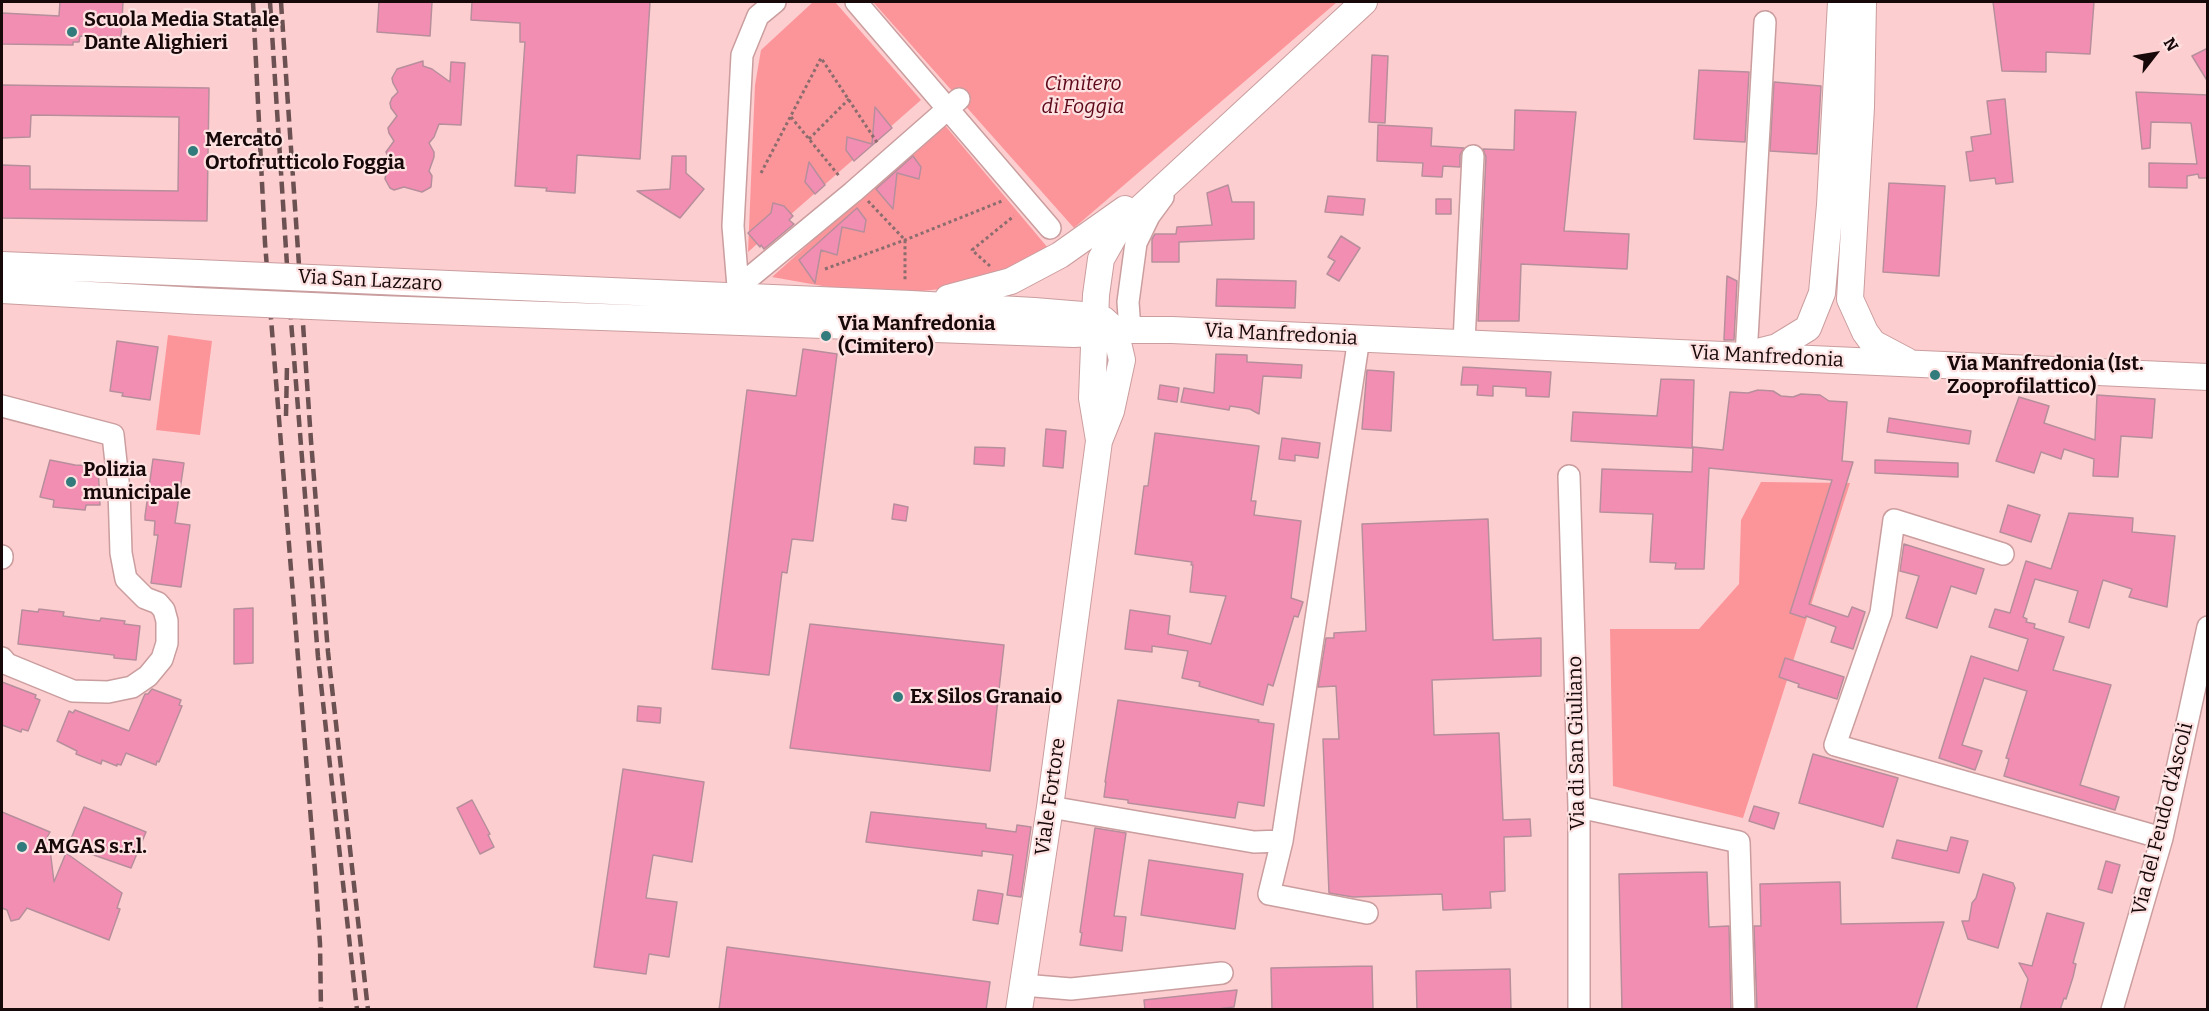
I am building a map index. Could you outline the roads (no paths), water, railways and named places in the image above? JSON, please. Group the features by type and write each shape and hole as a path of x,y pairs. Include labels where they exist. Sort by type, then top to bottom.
{"main road":[{"path":"1108,327 1101,259 1118,229 1364,2"},
{"path":"1746,356 1777,347 1808,328 1822,293 1830,205 1841,2"},
{"path":"1863,2 1861,107 1850,299 1865,332 1873,343 1915,364"},
{"path":"908,293 954,298 1011,281 1060,255 1188,162"},
{"name":"Via San Lazzaro","path":"2,265 380,282 738,292"},
{"name":"Via San Lazzaro","path":"2,290 197,301 738,323"},
{"name":"Via Manfredonia","path":"738,292 908,293 1108,327 2208,377"},
{"name":"Via Manfredonia","path":"738,323 1074,334 1108,327"},
{"name":"Viale Fortore","path":"1021,997 1050,807 1099,441 1111,411 1122,360 1108,327"},
{"name":"Viale Fortore","path":"1099,441 1092,398 1108,327"},
{"path":"1122,360 1137,344 1172,330"}],"street":[{"path":"738,323 733,226 742,55 758,16 775,2"},
{"path":"856,2 954,104 1050,228"},
{"path":"1746,356 1766,22"},
{"path":"738,292 954,104"},
{"path":"1464,342 1473,156"},
{"path":"1108,327 1128,303 1136,243 1149,216 1188,162"},
{"path":"1359,338 1282,841 1269,894 1367,913"},
{"path":"2,406 113,435 123,568 126,579 145,598 158,603 164,610 167,621 167,643 162,659 148,675 132,687 108,692 73,691 7,664 2,658"},
{"name":"Via di San Giuliano","path":"1569,476 1579,807 1579,1010"},
{"path":"2003,554 1894,520 1881,613 1835,746 2162,838"},
{"name":"Via del Feudo d'Ascoli","path":"2112,1010 2162,838 2208,627"},
{"path":"1050,807 1254,842 1282,841"},
{"path":"1579,807 1739,842 1744,1010"},
{"path":"1021,997 1071,988 1222,973"}],"railway":[{"path":"253,2 265,243 315,871 320,944 321,1010"},
{"path":"270,2 289,296 318,657 357,1010"},
{"path":"281,2 328,652 368,1010"},
{"path":"286,416 287,365"}],"place":[{"name":"Scuola Media Statale Dante Alighieri","path":"72,32"},
{"name":"Mercato Ortofrutticolo Foggia","path":"193,151"},
{"name":"Via Manfredonia (Cimitero)","path":"826,336"},
{"name":"Via Manfredonia (Ist. Zooprofilattico)","path":"1935,375"},
{"name":"Polizia municipale","path":"71,482"},
{"name":"Ex Silos Granaio","path":"898,697"},
{"name":"AMGAS s.r.l.","path":"22,847"}],"park label":[{"name":"Cimitero di Foggia","path":"1083,96"}]}
